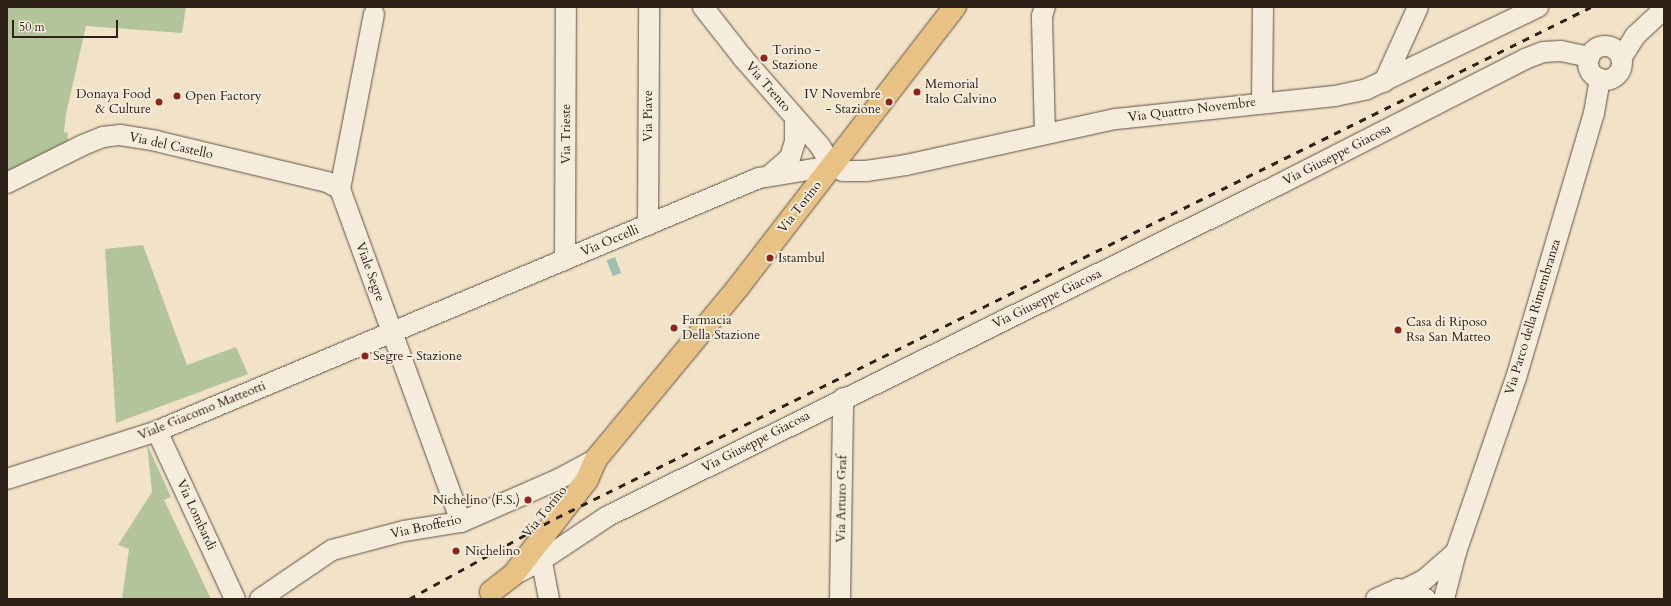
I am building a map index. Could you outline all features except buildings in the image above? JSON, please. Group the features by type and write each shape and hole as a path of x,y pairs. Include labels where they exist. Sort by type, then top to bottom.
{"main road":[{"name":"Via Torino","path":"489,596 540,552 587,480 596,460 739,286 955,7"},
{"name":"Via Torino","path":"489,596 517,546 577,472 596,460"}],"street":[{"name":"Via Trieste","path":"565,260 566,7"},
{"name":"Via Piave","path":"648,225 649,7"},
{"name":"Via Trento","path":"703,7 820,146 832,166"},
{"path":"1045,7 1042,16 1045,134"},
{"path":"1262,102 1263,7"},
{"path":"1384,82 1418,7"},
{"name":"Via Quattro Novembre","path":"832,166 843,171 893,167 1116,119 1262,102 1335,96 1367,89 1538,7"},
{"path":"1616,51 1623,63 1618,75 1607,80 1600,79 1590,71 1589,57 1597,48 1616,51 1635,36 1664,9"},
{"path":"340,189 374,14"},
{"name":"Via Giuseppe Giacosa","path":"540,552 608,516 843,398 1276,186 1525,59 1543,52 1561,51 1589,57"},
{"name":"Via Parco della Rimembranza","path":"1444,599 1456,552 1516,378 1592,118 1600,79"},
{"path":"769,176 790,158 795,142 795,118"},
{"name":"Via del Castello","path":"7,183 83,145 103,137 120,135 156,141 327,182 340,189"},
{"name":"Via Occelli","path":"393,334 648,225 705,199 769,176 832,166"},
{"name":"Viale Segre","path":"340,189 461,522"},
{"name":"Viale Giacomo Matteotti","path":"7,479 157,431 393,334"},
{"name":"Via Arturo Graf","path":"840,599 843,398"},
{"name":"Via Lombardi","path":"157,431 235,599"},
{"name":"Via Brofferio","path":"260,599 332,550 404,530 461,522 559,479 596,460"},
{"path":"540,552 549,599"},
{"name":"Via Parco della Rimembranza","path":"1376,599 1389,591 1406,589 1424,580 1456,552"},
{"path":"1406,589 1426,599"}],"shaded area":[{"path":"7,7 186,7 182,33 86,26 66,114 64,132 68,133 67,144 7,176"},
{"path":"143,245 187,365 236,347 248,374 116,423 105,249"},
{"path":"615,257 621,273 613,276 607,260"},
{"path":"147,444 171,497 164,500 211,599 122,599 129,549 118,545 152,492"}],"railway":[{"path":"409,599 556,518 1591,7"}],"place":[{"name":"Torino - Stazione","path":"764,58"},
{"name":"Memorial Italo Calvino","path":"917,92"},
{"name":"Open Factory","path":"177,96"},
{"name":"Donaya Food & Culture","path":"159,102"},
{"name":"IV Novembre - Stazione","path":"889,102"},
{"name":"Istambul","path":"770,258"},
{"name":"Farmacia Della Stazione","path":"674,328"},
{"name":"Casa di Riposo Rsa San Matteo","path":"1398,330"},
{"name":"Segre - Stazione","path":"365,356"},
{"name":"Nichelino (F.S.)","path":"528,500"},
{"name":"Nichelino","path":"456,551"}]}
